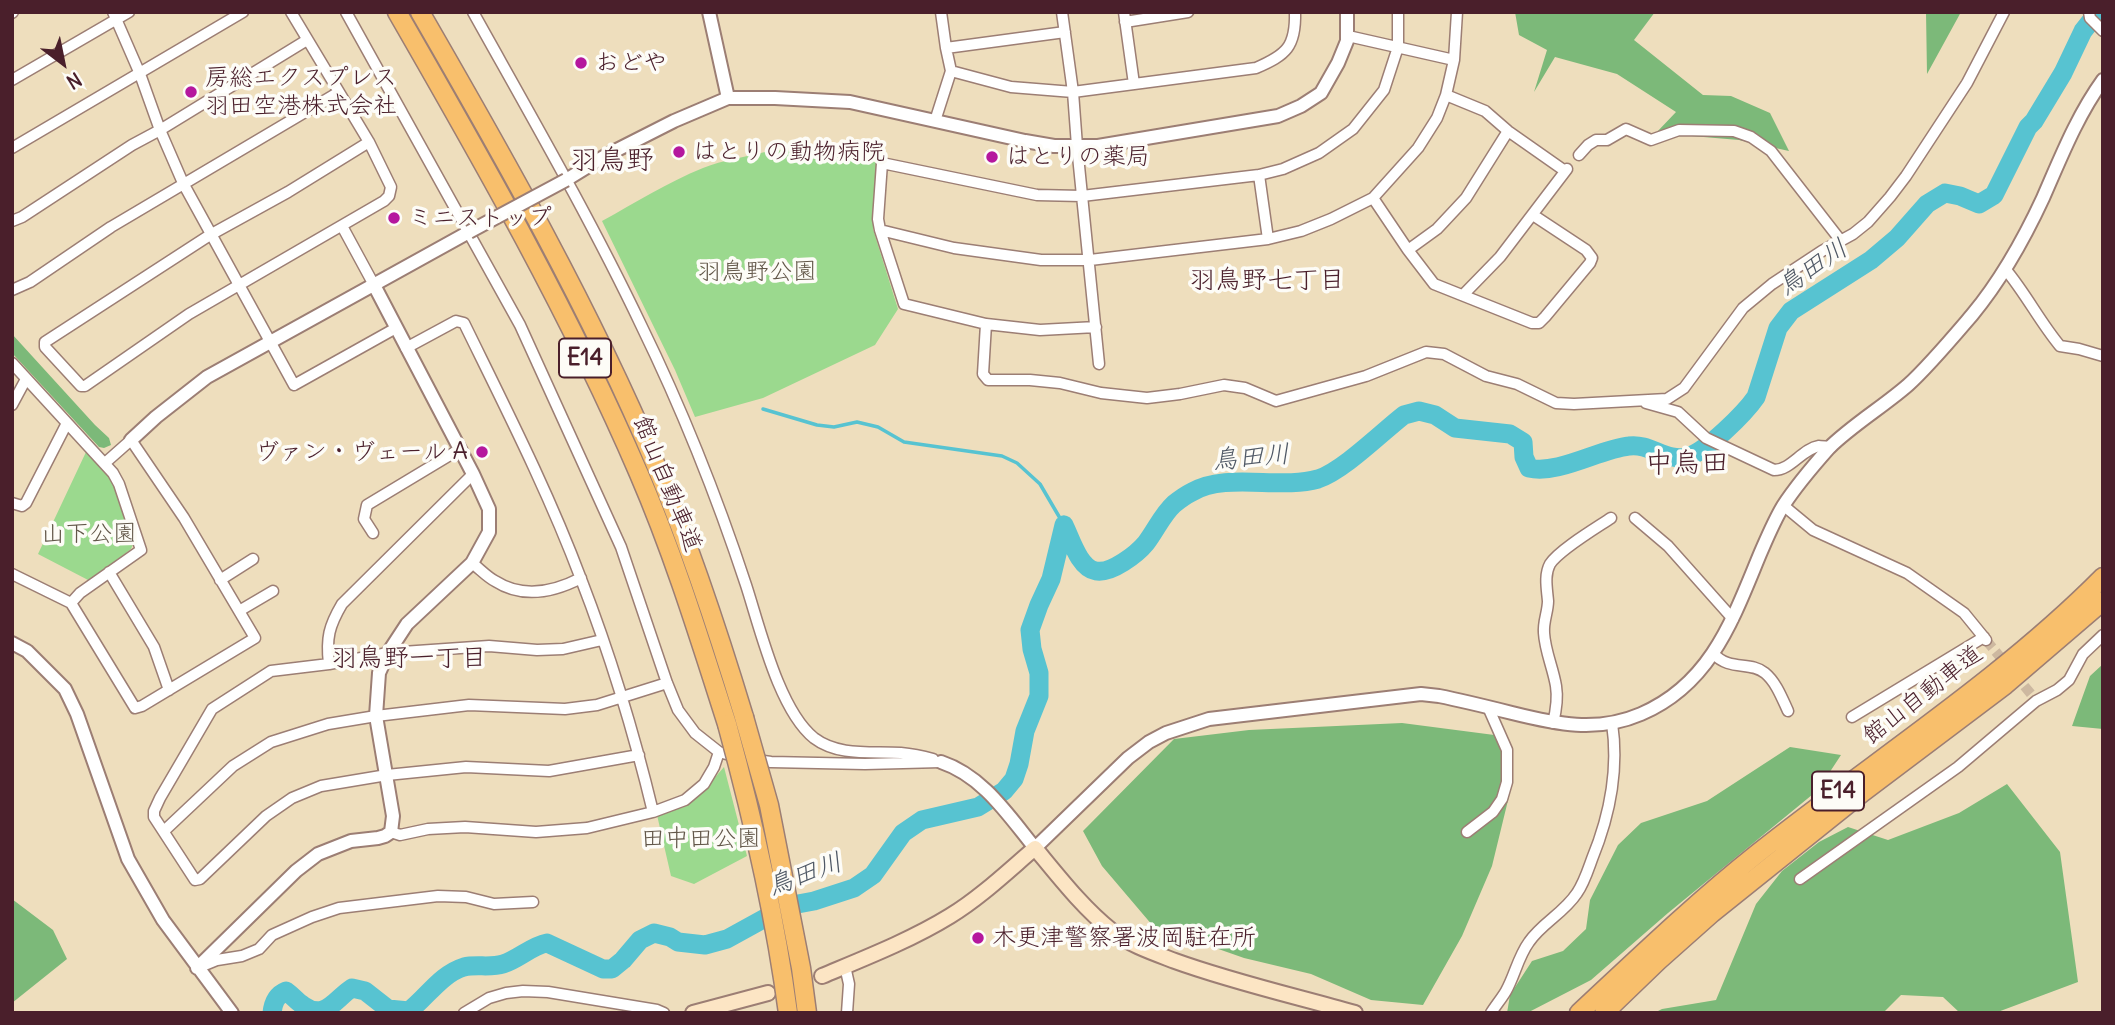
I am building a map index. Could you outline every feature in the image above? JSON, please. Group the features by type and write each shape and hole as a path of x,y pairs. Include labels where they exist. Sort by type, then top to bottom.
{"highway":[{"name":"館山自動車道","path":"397,12 538,264 639,475 674,564 727,724 754,826 788,1013"},
{"name":"館山自動車道","path":"420,12 553,251 629,404 692,557 726,654 772,818 807,1013"},
{"name":"館山自動車道","path":"1579,1013 1699,901 1994,672 2103,576"},
{"name":"館山自動車道","path":"1604,1013 1731,897 1863,792 2005,685 2103,601"}],"main road":[{"path":"822,976 952,915 984,892 1035,848 1095,915 1113,932 1131,943 1203,971 1355,1013"},
{"path":"693,1013 768,993"}],"street":[{"path":"12,80 115,16 129,12"},
{"path":"12,148 243,12"},
{"path":"291,12 369,142 391,187 389,196 189,314 85,386 81,386 45,347 45,342 210,235 288,192 369,142"},
{"path":"346,12 520,325 621,547 678,710 695,733 719,752 771,762 941,762"},
{"path":"473,12 566,180 642,326 692,439 737,555 780,686 796,720 815,738 831,747 863,754 919,755 955,767 986,790 1035,848 1128,758 1166,733 1209,719 1400,695 1440,696 1553,723 1589,726 1612,723 1661,705 1683,689 1714,654 1771,528 1784,506 1830,447 1910,383 1972,315 2006,270 2042,200 2065,146 2103,80"},
{"path":"709,12 728,98"},
{"path":"935,121 951,71 941,12"},
{"path":"1062,12 1073,92 1099,364"},
{"path":"1134,84 1125,17 1188,12"},
{"path":"951,71 1011,86 1073,92 1256,68 1278,58 1289,46 1296,31 1295,12"},
{"path":"105,463 156,417 207,377 628,144 728,98 775,97 850,102 1021,141 1054,146 1098,146 1227,125 1291,111 1321,93 1338,63 1348,36 1348,12"},
{"path":"1096,327 1040,330 986,324 904,304 878,219 882,163 1037,195 1082,196 1259,175 1283,169 1319,153 1353,129 1384,90 1398,47 1398,12"},
{"path":"880,230 954,248 1041,260 1090,260 1268,239 1301,231 1373,198 1418,148 1437,118 1446,95 1454,60 1457,12"},
{"path":"986,324 983,374 988,380 1060,383 1101,393 1147,398 1224,385 1245,388 1276,401 1366,376 1426,352 1444,354 1486,376 1517,384 1556,404 1667,399 1684,388 1743,308 1772,284 1868,222 1906,176 1968,83 2004,12"},
{"path":"2089,12 2090,18 2100,30"},
{"path":"115,16 183,183 294,385 396,328"},
{"path":"946,48 1065,32"},
{"path":"1348,36 1454,60"},
{"path":"12,221 307,40"},
{"path":"12,290 30,282 111,227 183,183 339,92"},
{"path":"1446,95 1485,111 1508,131 1566,170 1500,257 1463,295"},
{"path":"1578,155 1596,140 1606,140 1626,129 1651,140 1679,130 1734,131 1751,136 1770,151 1841,241"},
{"path":"1408,250 1437,229 1466,198 1508,131"},
{"path":"1259,175 1268,239"},
{"path":"1373,198 1434,284 1532,323 1539,323 1592,258 1586,250 1534,215"},
{"path":"342,226 489,509 489,531 472,564 407,624 388,653 379,673 376,716 393,816 391,832"},
{"path":"2006,270 2060,346 2103,356"},
{"path":"406,348 456,321 464,323 526,449 581,578 639,755 653,812"},
{"path":"12,363 113,473 141,550 80,593 71,603"},
{"path":"12,405 26,379"},
{"path":"1635,400 1678,412 1706,438 1774,470 1780,470 1819,446 1830,447"},
{"path":"12,503 22,506 26,503 67,424"},
{"path":"12,574 71,603 135,708 255,638 184,518 131,440"},
{"path":"373,533 364,519 368,505 460,449"},
{"path":"329,664 327,643 331,623 342,604 473,474"},
{"path":"1784,506 1813,530 1907,573 1964,613 1985,638 1852,717"},
{"path":"1553,723 1556,685 1544,634 1548,608 1548,568 1551,561 1611,518"},
{"path":"1635,519 1668,546 1732,619"},
{"path":"220,579 253,559"},
{"path":"472,564 495,582 526,591 540,592 562,588 581,578"},
{"path":"109,572 154,647 169,690"},
{"path":"239,611 273,591"},
{"path":"1800,879 1958,767 2034,697 2057,690 2069,680 2083,654 2103,635"},
{"path":"602,640 563,649 489,646 388,653 271,671 212,709 153,811 195,880 200,879 266,816 292,798 321,786 387,775 466,767 548,771 639,755"},
{"path":"12,643 27,651 65,690 77,714 128,859 163,920 232,1013"},
{"path":"1714,654 1721,662 1759,669 1766,674 1780,693 1788,711"},
{"path":"164,831 233,766 271,742 328,724 469,705 565,709 597,705 667,682"},
{"path":"1467,832 1493,812 1502,799 1507,782 1507,750 1488,707"},
{"path":"1491,1013 1506,992 1523,950 1531,939 1569,904 1577,892 1598,846 1609,811 1613,786 1616,746 1612,723"},
{"path":"197,968 296,871 318,854 351,841 378,838 391,832 400,835 428,829 465,827 536,832 587,828 653,812 685,800 704,784 719,752"},
{"path":"197,968 259,949 272,935 339,908 438,896 466,897 494,904 533,902"},
{"path":"845,966 849,984 847,1013"},
{"path":"464,1013 489,998 523,990 664,1013"}],"green space":[{"path":"1515,12 1655,12 1634,40 1703,95 1731,96 1770,113 1789,151 1739,140 1656,133 1676,112 1617,74 1555,57 1534,92 1547,50 1519,35"},
{"path":"1926,12 1961,12 1927,74"},
{"name":"羽鳥野公園","path":"769,151 838,154 876,162 879,177 873,229 898,309 875,345 763,398 695,417 602,221 664,186 711,165"},
{"path":"12,334 109,438 111,445 99,447 12,353"},
{"name":"山下公園","path":"86,452 111,479 134,542 131,549 90,581 38,554"},
{"path":"2103,664 2103,729 2072,726 2090,676"},
{"path":"1402,723 1502,736 1511,788 1492,866 1462,936 1423,1005 1371,1000 1311,974 1244,958 1153,926 1102,866 1083,831 1174,739 1249,730"},
{"path":"1790,747 1841,755 1818,790 1591,980 1527,1013 1507,1013 1510,995 1532,961 1563,951 1586,929 1590,900 1618,845 1641,823 1707,801"},
{"name":"田中田公園","path":"724,767 747,856 694,884 671,876 657,815 684,807 697,798"},
{"path":"2007,784 2060,852 2078,982 1995,1013 1960,1013 1943,997 1901,995 1883,1013 1654,1013 1662,1009 1716,1000 1756,904 1782,871 1819,842 1848,827 1888,840 1959,813"},
{"path":"12,899 53,930 67,959 12,1003"}],"waterway":[{"name":"鳥田川","path":"1064,525 1085,565 1096,571 1109,569 1142,547 1170,508 1192,492 1221,483 1287,483 1318,479 1350,460 1404,415 1419,411 1435,415 1455,428 1510,434 1523,442 1524,457 1529,468 1553,468 1629,446 1644,447 1679,458 1695,454 1724,431 1756,397 1778,328 1791,311 1871,260 1897,238 1927,204 1945,193 1979,204 1994,195 2028,127 2063,73 2083,31 2098,12"},
{"path":"763,409 817,425 834,427 857,422 878,427 904,442 1002,456 1017,463 1040,484 1064,525"},
{"name":"鳥田川","path":"272,1013 276,1000 286,991 304,1006 318,1011 330,1006 352,988 365,991 388,1009 409,1011 441,980 456,970 469,966 503,964 547,943 603,969 612,969 640,940 654,933 678,942 705,945 727,939 787,906 814,901 854,888 873,875 903,833 922,820 978,807 1004,791 1014,779 1025,731 1039,696 1039,673 1030,630 1051,579 1064,525"}],"tunnel":[{"path":"1986,640 2031,694"}],"place":[{"name":"おどや","path":"581,63"},
{"name":"房総エクスプレス 羽田空港株式会社","path":"191,92"},
{"name":"はとりの動物病院","path":"679,152"},
{"name":"はとりの薬局","path":"992,157"},
{"name":"ミニストップ","path":"394,218"},
{"name":"ヴァン・ヴェール A","path":"482,452"},
{"name":"木更津警察署波岡駐在所","path":"978,938"}],"district":[{"name":"羽鳥野","path":"612,161"},
{"name":"羽鳥野七丁目","path":"1267,281"},
{"name":"中烏田","path":"1687,464"},
{"name":"羽鳥野一丁目","path":"409,659"}]}
